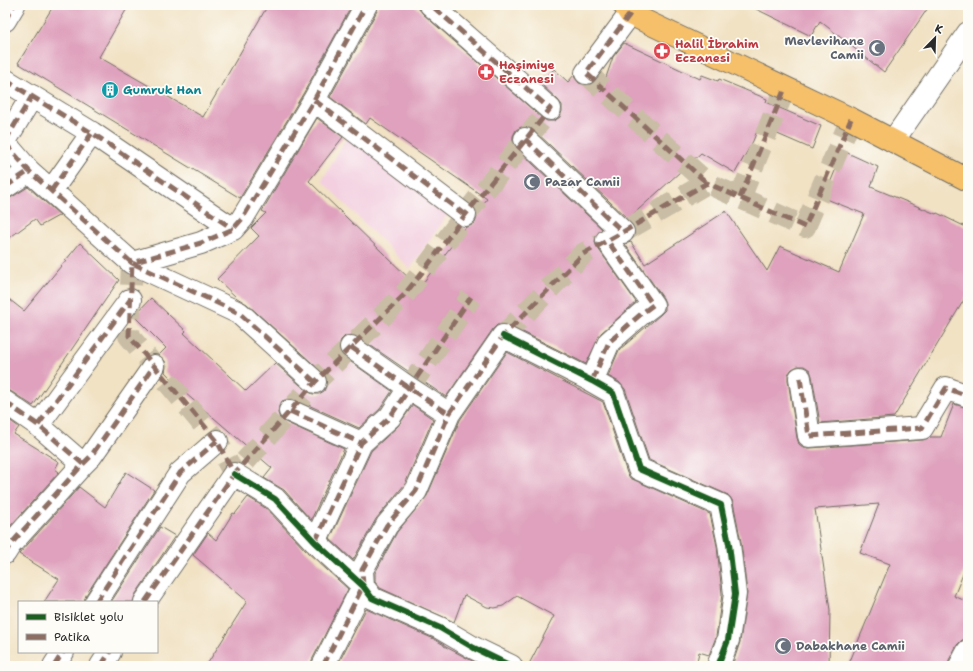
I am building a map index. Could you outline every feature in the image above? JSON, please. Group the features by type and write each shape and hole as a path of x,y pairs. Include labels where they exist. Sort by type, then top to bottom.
{"main road":[{"path":"627,10 851,119 968,180"}],"street":[{"path":"5,20 14,5"},
{"path":"132,263 201,242 233,229 242,219 314,100 366,5"},
{"path":"431,5 550,109"},
{"path":"586,73 627,10"},
{"path":"893,141 968,33"},
{"path":"5,80 92,134 233,229"},
{"path":"32,96 5,142 29,171 132,263 239,313 315,382"},
{"path":"314,100 465,215"},
{"path":"51,191 92,134"},
{"path":"526,139 615,236 653,306 641,314 609,342 592,381"},
{"path":"5,187 29,171"},
{"path":"38,425 130,300"},
{"path":"323,666 363,586 362,570 387,525 416,491 449,414 503,336 613,393 639,469 721,505 729,544 735,594 728,640 718,666"},
{"path":"351,347 449,414"},
{"path":"7,546 96,449 154,366"},
{"path":"800,378 809,436 922,428 946,388 968,396"},
{"path":"315,542 361,443 390,417 409,388"},
{"path":"5,402 38,425 83,464"},
{"path":"290,411 361,443"},
{"path":"97,601 180,473 217,441"},
{"path":"146,601 234,474 275,499 315,542 363,586 372,598 440,628 474,648 511,666"},
{"path":"960,666 968,651"},
{"path":"54,666 62,653"},
{"path":"100,666 109,653"}],"shaded area":[{"path":"348,135 452,208 410,269 322,181"}],"building":[{"name":"Gumruk Han","path":"54,5 129,5 99,57 203,117 268,5 352,5 303,94 240,198 18,63"},
{"path":"378,5 412,5 419,9 547,121 554,121 560,117 562,111 562,105 541,84 554,69 568,82 574,75 579,83 585,85 592,84 601,92 613,57 624,43 700,79 702,75 718,81 719,79 767,99 766,102 821,126 812,149 759,126 753,141 735,173 701,153 628,219 534,130 528,127 521,127 516,130 513,136 513,143 516,148 602,229 596,235 595,242 597,247 636,302 601,333 586,364 509,325 497,325 446,397 358,337 352,335 345,336 339,345 340,352 344,357 392,391 380,409 359,428 295,399 282,401 279,406 278,413 280,419 344,449 311,520 284,490 264,478 272,468 185,393 165,372 165,361 159,355 166,348 134,316 151,298 186,331 184,333 246,391 275,363 307,391 313,394 319,394 324,391 327,384 327,378 323,373 217,279 259,236 251,228 266,213 262,211 317,118 343,137 309,181 419,288 466,227 475,223 477,212 487,199 370,118 366,124 330,97 377,11"},
{"name":"Mevlevihane Camii","path":"748,5 930,5 884,72 820,21 811,36"},
{"path":"843,151 878,167 871,187 936,214 937,213 968,228 968,293 894,417 820,423 810,370 804,366 798,366 792,369 788,374 797,438 799,444 804,448 923,440 931,437 941,437 954,404 968,408 968,562 954,596 968,602 968,639 962,640 957,645 949,660 948,666 848,666 890,564 860,553 879,504 815,509 830,610 829,666 743,666 733,663 740,642 747,593 741,542 733,502 726,494 649,460 625,389 619,382 608,376 619,350 665,310 663,298 625,244 631,242 645,264 726,211 767,271 780,246 839,272 864,214 824,198"},
{"path":"28,187 60,215 40,226 35,219 5,241 5,199 12,197"},
{"path":"80,243 119,280 33,406 12,392 5,390 5,296 24,311"},
{"path":"507,352 603,402 630,478 710,514 717,546 722,594 716,637 709,655 699,652 696,666 528,666 554,616 517,596 503,606 495,608 487,607 464,595 454,622 380,588 375,581 375,573 397,532 427,496 460,420"},
{"path":"413,405 433,419 405,484 376,519 353,560 330,539 371,451 398,426"},
{"path":"5,417 19,427 14,434 59,462 55,469 59,472 5,532"},
{"path":"126,472 154,490 86,595 84,601 45,601 59,579 19,554 79,487 105,507"},
{"path":"248,497 267,509 306,551 348,589 312,660 311,666 206,666 247,601 193,555 208,533 216,540 233,513 235,514"},
{"path":"160,527 175,536 135,595 133,601 112,601"},
{"path":"366,609 434,639 482,666 337,666"}],"tunnel":[{"path":"586,73 707,183"},
{"path":"740,198 785,88"},
{"path":"132,263 129,336 217,441 234,474 315,382 404,295 465,215 550,109"},
{"path":"503,336 583,254 707,183 805,227 851,119"},
{"path":"409,388 471,297"}],"marked path":[{"path":"5,20 14,5"},
{"path":"5,143 29,171 132,263 201,243 233,229 242,219 314,100 366,5"},
{"path":"315,382 239,313 132,263 129,336 217,441 234,474 315,382 404,295 465,215 550,109 431,5"},
{"path":"630,14 586,73 707,183"},
{"path":"5,80 92,133 233,229"},
{"path":"740,198 785,88"},
{"path":"5,141 32,96"},
{"path":"314,100 465,215"},
{"path":"323,666 363,586 362,570 387,525 416,491 449,414 503,336 583,254 707,183 805,227 851,119"},
{"path":"51,191 92,133"},
{"path":"525,139 623,232"},
{"path":"5,187 29,171"},
{"path":"592,381 609,342 653,305 607,240"},
{"path":"315,542 361,443 390,417 471,297"},
{"path":"38,425 130,300"},
{"path":"351,347 449,414"},
{"path":"83,464 91,456 154,366"},
{"path":"800,378 809,436 922,428 946,388 968,396"},
{"path":"5,402 38,425 83,464 10,545 5,553"},
{"path":"290,411 361,443"},
{"path":"97,601 180,473 217,441"},
{"path":"146,601 234,474"},
{"path":"54,666 62,653"},
{"path":"101,666 109,653"}],"cycle path":[{"path":"503,336 613,393 639,469 721,505 729,544 735,594 728,640 718,666"},
{"path":"234,474 275,499 315,542 363,586 372,598 440,628 474,648 511,666"}],"place":[{"name":"Mevlevihane Camii","path":"877,48"},
{"name":"Halil İbrahim Eczanesi","path":"662,51"},
{"name":"Haşimiye Eczanesi","path":"486,72"},
{"name":"Gumruk Han","path":"110,90"},
{"name":"Pazar Camii","path":"532,182"},
{"name":"Dabakhane Camii","path":"783,646"}]}
